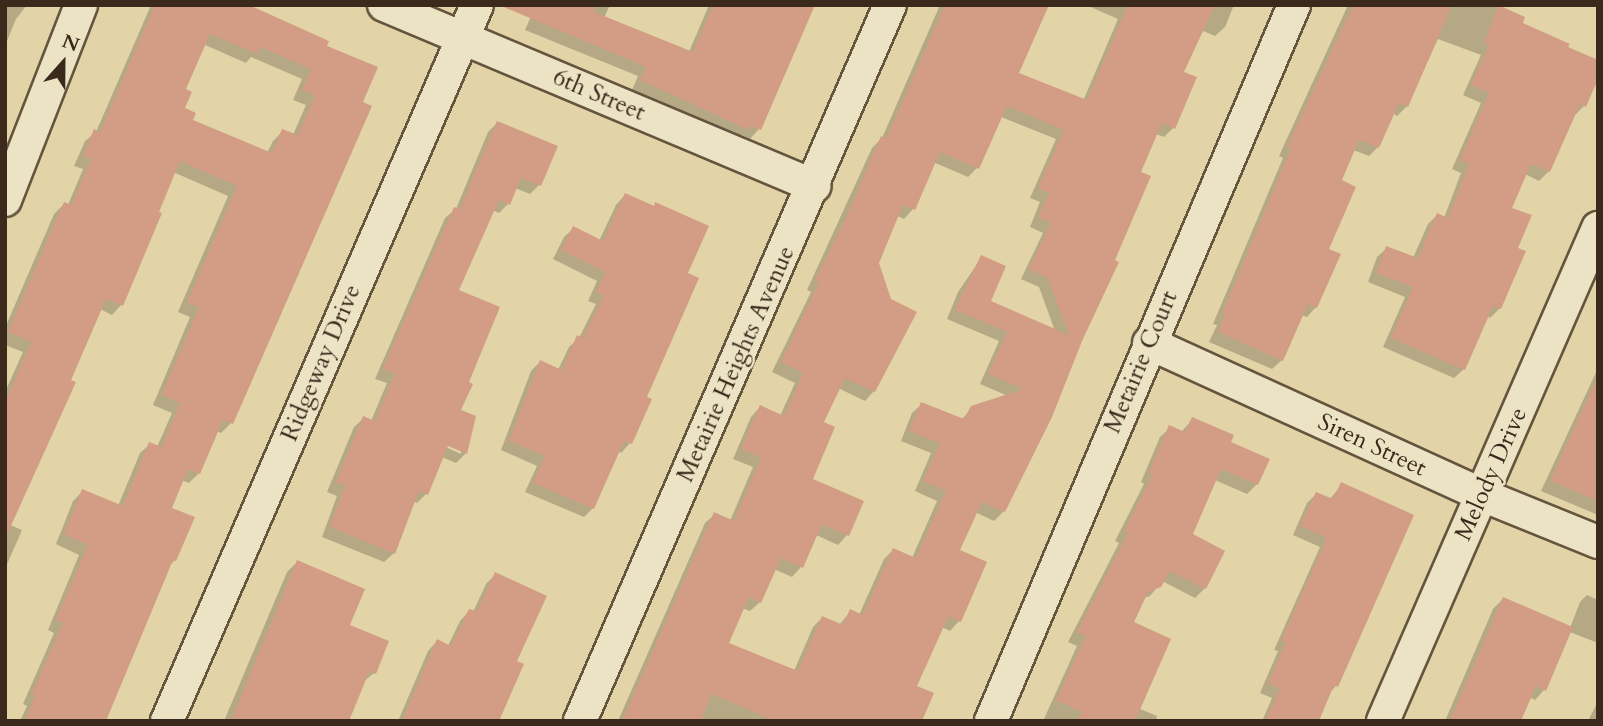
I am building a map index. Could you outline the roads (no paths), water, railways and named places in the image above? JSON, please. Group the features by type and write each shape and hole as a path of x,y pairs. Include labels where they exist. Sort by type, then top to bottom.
{"street":[{"path":"5,200 81,5"},
{"name":"6th Street","path":"384,5 814,186"},
{"name":"Ridgeway Drive","path":"167,721 477,5"},
{"name":"Metairie Heights Avenue","path":"580,721 814,186 890,5"},
{"name":"Metairie Court","path":"991,721 1294,5"},
{"name":"Melody Drive","path":"1383,721 1598,228"},
{"name":"Siren Street","path":"1149,343 1482,495 1598,542"}]}
